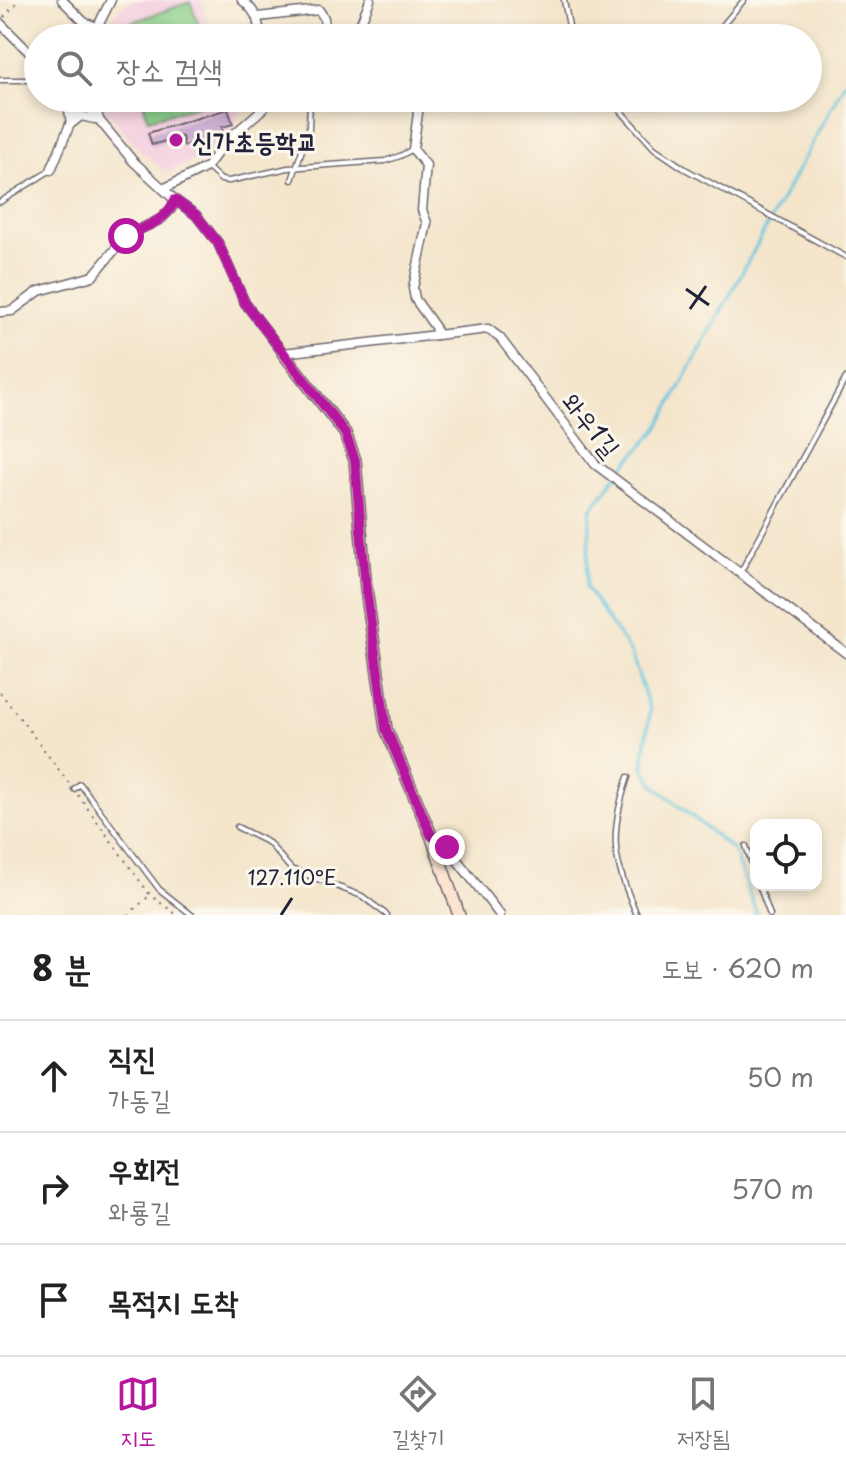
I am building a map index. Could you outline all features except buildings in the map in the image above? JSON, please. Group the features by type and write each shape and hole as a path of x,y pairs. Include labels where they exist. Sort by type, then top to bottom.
{"street":[{"path":"98,24 111,0"},
{"path":"242,0 253,8 259,24"},
{"path":"360,24 370,0"},
{"path":"68,2 89,24"},
{"path":"258,17 319,10 325,24"},
{"path":"0,22 24,47"},
{"path":"69,112 71,124"},
{"path":"51,170 75,112"},
{"path":"90,112 163,189 196,215 218,243 245,303 345,433 355,460 366,589 386,729 431,835 459,915"},
{"path":"96,112 100,124"},
{"path":"163,189 207,167 224,143 256,112"},
{"path":"418,112 413,149 426,165 422,210 427,223 413,288 415,299 435,327 437,335"},
{"path":"71,124 81,116 100,124"},
{"path":"0,312 12,311 39,291 93,276 126,236 161,219 175,200"},
{"name":"와우1길","path":"283,353 488,329 500,338 595,464 625,490 846,653"},
{"path":"431,835 447,847 500,915"}],"lane":[{"path":"564,0 569,24"},
{"path":"724,24 744,0"},
{"path":"0,80 24,80"},
{"path":"292,180 309,129 310,112"},
{"path":"622,112 654,148 685,169 846,257"},
{"path":"207,167 221,180 229,181 296,167 385,161 413,149"},
{"path":"0,202 51,170"},
{"path":"740,574 846,378"},
{"path":"628,777 614,832 616,860 637,915"},
{"path":"74,789 80,784 159,889 192,915"},
{"path":"237,827 269,843 291,869 362,896 387,915"},
{"path":"746,846 750,858"},
{"path":"761,891 770,915"}],"path":[{"path":"0,22 19,0"},
{"path":"0,692 150,895 177,915"},
{"path":"128,915 150,895"}],"shaded area":[{"path":"135,0 202,0 209,24 109,24 119,7"},
{"name":"신가초등학교","path":"107,112 239,112 233,130 207,155 166,172 140,151"}],"green space":[{"path":"190,2 199,24 127,24"},
{"path":"146,112 174,112 148,119"}],"waterway":[{"path":"757,915 733,850 655,786 643,767 650,710 631,653 586,588 591,510 623,467 657,430 846,80"}],"place":[{"name":"신가초등학교","path":"176,140"}],"route":[{"path":"126,236 161,219 175,200 196,215 218,243 245,303 345,433 355,460 366,589 386,729 431,835 447,847"}]}
